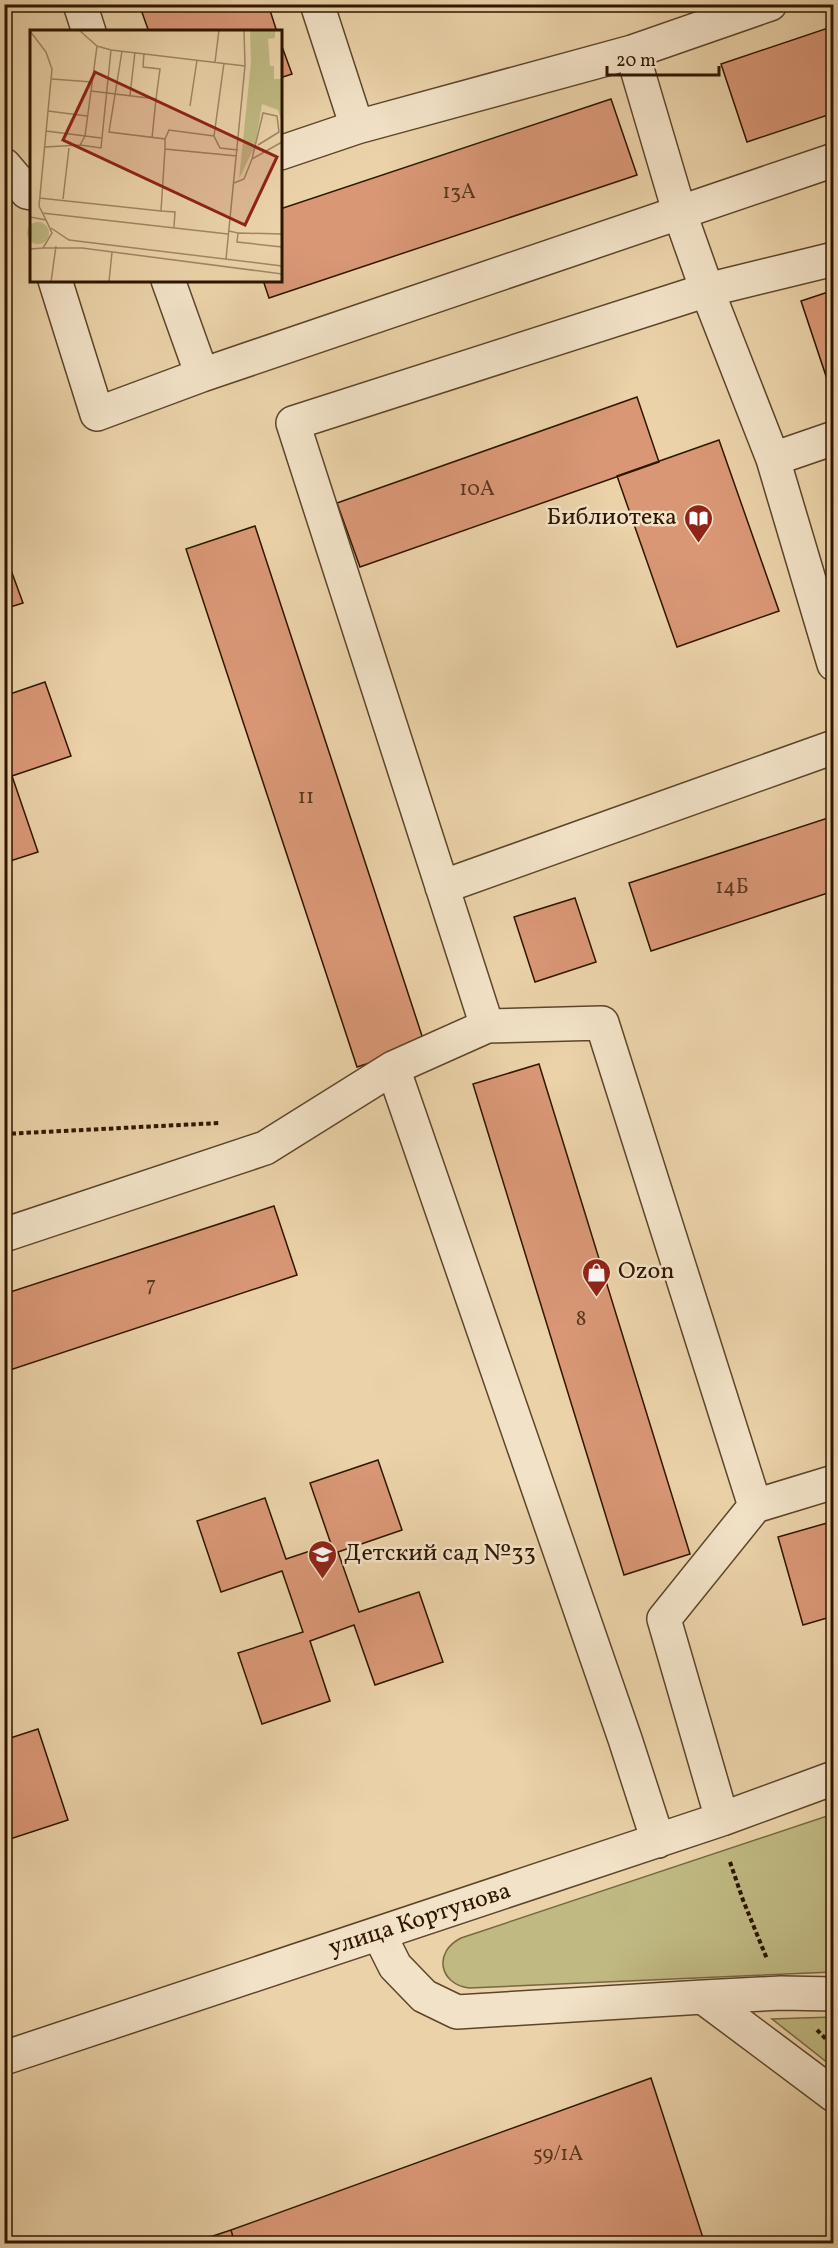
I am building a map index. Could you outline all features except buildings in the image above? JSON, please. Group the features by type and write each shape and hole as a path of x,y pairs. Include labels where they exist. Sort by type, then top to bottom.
{"street":[{"path":"80,4 88,30"},
{"path":"317,4 357,127"},
{"path":"282,152 357,127 632,52 722,12 770,4"},
{"path":"632,52 679,211 706,290 773,459 834,664"},
{"path":"56,282 97,414 202,375 834,160"},
{"path":"4,165 30,197"},
{"path":"487,1026 293,423 706,290 834,259"},
{"path":"169,282 202,375"},
{"path":"773,459 834,438"},
{"path":"442,887 834,747"},
{"path":"4,1234 265,1148 393,1068 487,1026 602,1023 756,1506"},
{"path":"393,1068 625,1739 658,1841"},
{"path":"722,1820 663,1618 756,1506 834,1482"},
{"name":"улица Кортунова","path":"4,2058 722,1820 834,1778"},
{"path":"379,1934 395,1966 424,1996 457,2012 703,1996 781,1993 834,1994"},
{"path":"703,1996 834,2095"}],"path":[{"path":"4,1134 242,1122 265,1148"},
{"path":"730,1862 743,1900"}],"shaded area":[{"path":"833,1814 833,1972 469,1988 451,1980 443,1967 446,1951 461,1938"},
{"path":"833,2017 833,2067 772,2019"}],"place":[{"name":"Библиотека","path":"698,544"},
{"name":"Ozon","path":"597,1298"},
{"name":"Детский сад №33","path":"323,1580"}]}
